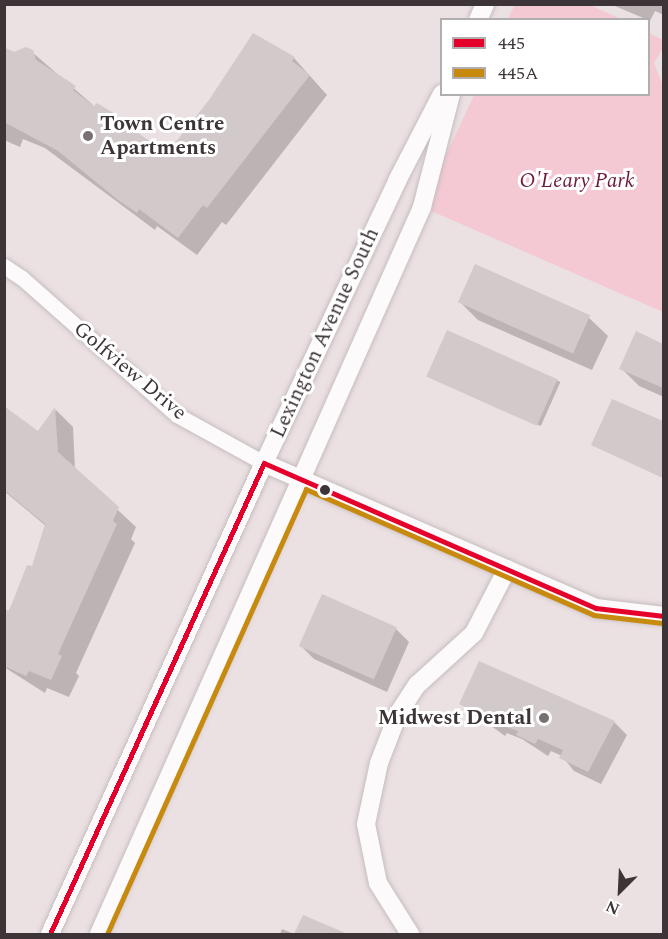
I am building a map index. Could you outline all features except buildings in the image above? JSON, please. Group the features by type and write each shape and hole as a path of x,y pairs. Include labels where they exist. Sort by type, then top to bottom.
{"street":[{"path":"479,18 485,4"},
{"name":"Lexington Avenue South","path":"50,934 264,463 392,191 441,96"},
{"name":"Lexington Avenue South","path":"99,934 422,207 450,96"},
{"name":"Golfview Drive","path":"4,266 22,278 177,415 264,463"},
{"path":"264,463 596,608 663,616"},
{"path":"410,934 378,883 366,824 379,763 398,714 417,685 474,633 507,569"}],"green space":[{"path":"515,4 590,5 619,18 508,18"},
{"name":"O'Leary Park","path":"650,34 663,40 663,48 654,63 664,88 663,312 422,207 474,96 650,96"}],"transit line":[{"name":"445","path":"50,934 264,463 596,608 664,616"},
{"name":"445A","path":"107,934 306,489 594,615 663,623"}],"place":[{"name":"Town Centre Apartments","path":"88,136"},
{"name":"Midwest Dental","path":"544,718"}]}
